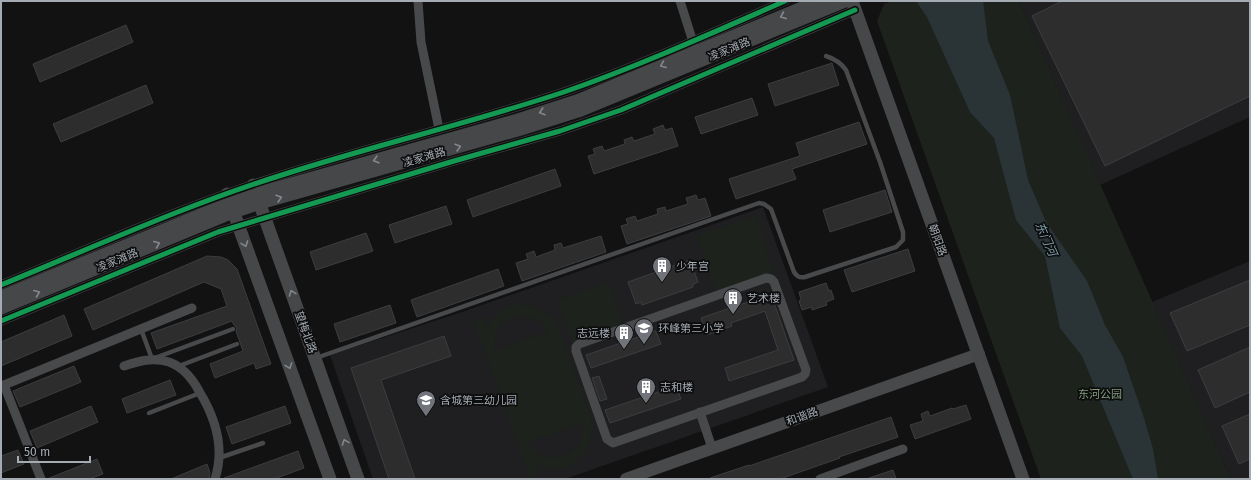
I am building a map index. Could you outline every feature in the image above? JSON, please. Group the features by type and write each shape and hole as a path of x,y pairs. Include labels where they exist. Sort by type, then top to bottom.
{"main road":[{"name":"凌家滩路","path":"1,297 230,203 256,194 540,113 577,101 694,46 819,1"},
{"name":"凌家滩路","path":"256,194 521,129 581,110 845,1"},
{"name":"朝阳路","path":"854,6 1023,479"},
{"name":"望梅北路","path":"256,194 358,479"},
{"name":"凌家滩路","path":"1,308 230,203"},
{"path":"230,203 330,479"}],"street":[{"path":"418,1 421,42 439,129"},
{"path":"680,1 694,46"},
{"path":"1,285 197,205 230,203 256,194 282,175 514,107 601,79 694,46 785,1"},
{"path":"1,321 218,232 454,161 560,131 621,110 854,6"},
{"path":"766,278 771,279 774,282 806,370 806,374 802,377 700,412 613,443 609,441 576,352 576,348 579,344 766,278"},
{"path":"42,479 4,385 192,308"},
{"name":"和谐路","path":"626,479 979,354"},
{"path":"124,366 141,360 152,359 169,362 178,366 190,376 207,404 215,424 219,458 215,479"},
{"path":"700,412 712,448"},
{"path":"820,479 832,477 903,449"}],"lane":[{"path":"315,358 759,203 764,204 771,209 794,272 801,278 805,278 896,246 903,240 903,232 880,162 846,70 837,61 826,56"},
{"path":"141,329 152,359 233,329"},
{"path":"178,366 237,344"},
{"path":"149,413 200,392"},
{"path":"219,458 263,443"}],"shaded area":[{"path":"1019,1 1250,1 1250,117 1100,185"},
{"name":"环峰第三小学","path":"763,207 828,387 565,479 373,479 330,355 465,311"},
{"path":"1250,261 1250,479 1231,479 1152,302"}],"green space":[{"name":"东河公园","path":"892,1 1019,1 1231,479 1041,479 877,21 884,4"},
{"path":"756,215 774,273 716,293 697,236"},
{"path":"608,282 624,326 573,344 557,300"},
{"path":"515,305 528,305 539,308 557,324 591,418 592,427 589,444 580,459 565,468 548,468 537,464 540,475 530,478 473,319 483,316 487,326 499,313 506,308","holes":["518,316 535,319 548,331 495,351 495,339 498,330 505,321","582,423 581,439 575,449 560,457 554,458 542,455 528,442"]}],"water":[{"name":"东门河","path":"916,1 983,1 988,41 1010,95 1028,180 1046,222 1087,281 1105,325 1123,357 1153,449 1158,479 1133,479 1082,356 1060,328 1045,256 1016,220 994,138 970,112 927,17"}],"building":[{"path":"1062,1 1250,1 1250,96 1105,166 1032,16"},
{"path":"126,25 133,42 40,82 33,64"},
{"path":"832,63 839,85 775,106 768,84"},
{"path":"146,85 153,103 61,142 53,124"},
{"path":"752,98 758,115 701,134 695,117"},
{"path":"859,122 867,144 792,169 796,179 736,199 729,179 800,156 796,143"},
{"path":"663,125 665,130 672,128 678,146 594,174 588,156 595,154 593,149 602,146 604,151 625,144 624,140 632,137 634,141 655,134 653,129"},
{"path":"555,169 561,186 473,217 467,200"},
{"path":"885,190 892,212 830,232 823,210"},
{"path":"696,195 698,200 705,198 711,216 627,244 621,226 628,224 626,219 635,216 637,221 658,214 657,209 665,207 666,211 688,204 686,198"},
{"path":"446,206 452,224 395,243 389,225"},
{"path":"366,233 373,251 316,270 310,252"},
{"path":"601,236 606,252 522,281 516,263 528,259 526,254 534,251 536,257 555,250 554,245 561,243 563,248"},
{"path":"908,249 915,271 852,292 844,270"},
{"path":"207,256 221,257 228,260 237,269 271,364 256,369 254,363 215,378 210,364 243,351 236,331 237,328 232,321 157,349 151,333 227,306 221,289 204,282 93,330 84,309"},
{"name":"少年宫","path":"690,260 698,282 693,284 693,287 642,305 641,302 636,304 628,282"},
{"path":"498,269 504,286 417,317 411,300"},
{"path":"1250,280 1250,325 1187,351 1170,313"},
{"path":"826,283 829,291 831,290 834,299 826,302 827,305 812,310 812,307 802,310 799,301 801,300 799,292"},
{"path":"771,294 794,360 729,381 725,368 778,350 765,311 731,323 732,326 707,335 701,318"},
{"path":"390,305 396,323 340,342 334,324"},
{"path":"64,315 72,336 1,366 1,342"},
{"name":"志远楼","path":"656,331 661,344 591,368 586,355"},
{"path":"444,336 451,356 381,380 415,479 389,479 351,368"},
{"path":"1250,347 1250,392 1215,408 1198,370"},
{"path":"74,366 81,382 20,407 13,391"},
{"path":"599,376 607,399 600,401 592,378"},
{"path":"170,380 176,395 127,413 122,399"},
{"name":"志和楼","path":"676,386 681,399 610,423 605,410"},
{"path":"966,405 971,419 915,439 910,425 923,421 921,414 928,411 930,416 952,408"},
{"path":"91,406 98,422 37,448 30,431"},
{"path":"285,406 291,423 232,444 226,427"},
{"path":"1250,414 1250,459 1239,464 1222,426"},
{"path":"891,417 898,437 780,479 710,479 710,478"},
{"path":"18,450 24,464 1,473 1,456"},
{"path":"298,451 304,468 274,479 224,478"},
{"path":"97,459 103,474 89,479 47,479"},
{"path":"207,464 210,473 209,479 171,479"},
{"path":"893,470 896,479 869,478"}],"cycle path":[{"path":"1,285 140,227 246,187 317,164 494,114 592,82 675,49 785,1"},
{"path":"1,321 218,232 454,161 560,131 621,110 855,10"}],"place":[{"name":"少年宫","path":"662,283"},
{"name":"艺术楼","path":"733,315"},
{"name":"环峰第三小学","path":"644,345"},
{"name":"志远楼","path":"624,350"},
{"name":"志和楼","path":"646,404"},
{"name":"含城第三幼儿园","path":"426,417"}]}
